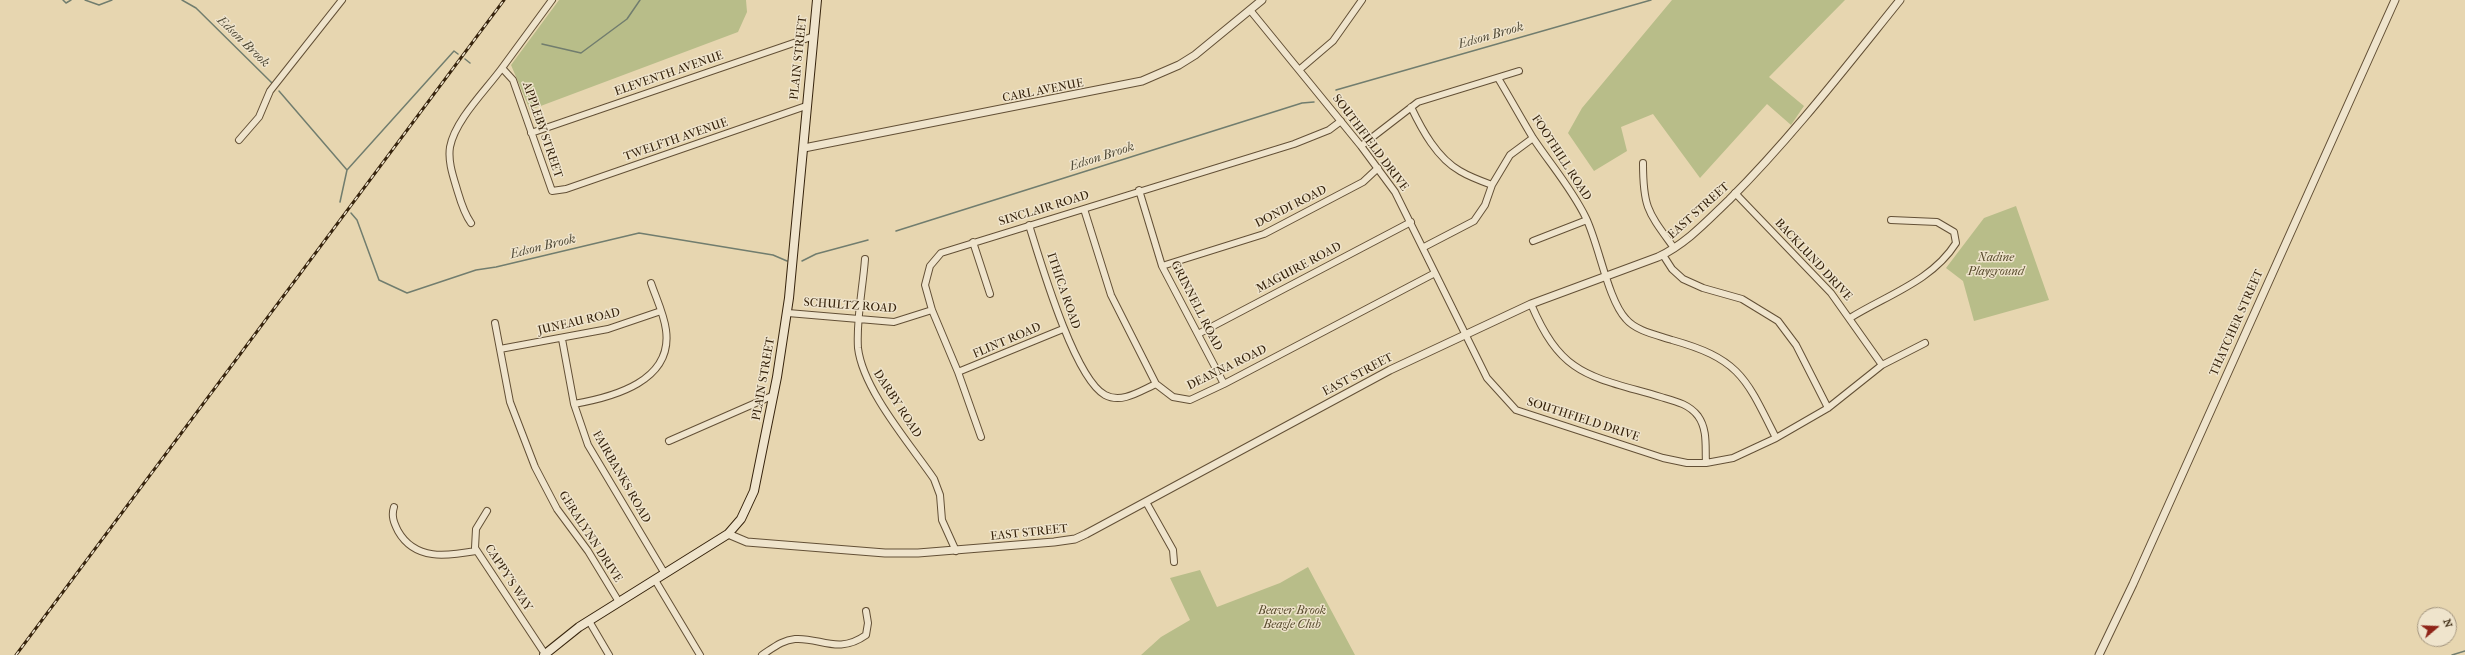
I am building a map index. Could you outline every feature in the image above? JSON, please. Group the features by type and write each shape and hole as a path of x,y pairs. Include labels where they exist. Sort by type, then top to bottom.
{"main road":[{"name":"PLAIN STREET","path":"545,655 564,637 728,534 741,519 754,491 774,395 788,313 817,0"}],"street":[{"path":"239,140 259,117 270,91 342,0"},
{"path":"471,223 466,215 454,180 449,157 450,148 456,129 552,0"},
{"name":"CARL AVENUE","path":"804,148 1142,81 1179,65 1195,55 1262,0"},
{"path":"1299,70 1333,41 1362,0"},
{"name":"EAST STREET","path":"728,534 747,542 885,553 956,551 1075,539 1390,370 1464,334 1531,304 1663,255 1674,248 1698,230 1735,194 1797,126 1900,0"},
{"name":"THATCHER STREET","path":"2099,655 2133,584 2395,0"},
{"name":"SOUTHFIELD DRIVE","path":"1250,10 1361,146 1395,192 1424,247 1464,334 1487,378 1516,410 1663,458 1687,463 1706,463 1733,458 1776,438 1828,408 1882,365 1925,343"},
{"name":"ELEVENTH AVENUE","path":"531,133 814,36"},
{"name":"APPLEBY STREET","path":"502,68 513,80 552,191"},
{"path":"1361,146 1418,102 1519,71"},
{"name":"FOOTHILL ROAD","path":"1498,78 1533,138 1575,196 1587,220 1619,311 1630,323 1648,332 1706,351 1734,368 1752,390 1776,438"},
{"name":"TWELFTH AVENUE","path":"552,191 566,189 806,106"},
{"path":"1411,107 1422,131 1448,161 1459,171 1492,185"},
{"name":"SINCLAIR ROAD","path":"981,437 958,372 932,310 925,286 930,266 941,253 1084,209 1139,190 1294,144 1329,130 1341,121"},
{"path":"1424,247 1474,221 1485,205 1492,185 1510,155 1533,138"},
{"path":"1643,163 1643,194 1646,206 1674,248"},
{"name":"DONDI ROAD","path":"1162,266 1264,234 1362,182 1378,168"},
{"name":"GRINNELL ROAD","path":"1139,190 1162,266 1224,384"},
{"name":"BACKLUND DRIVE","path":"1735,194 1831,293 1882,365"},
{"name":"DEANNA ROAD","path":"1084,209 1110,295 1156,384 1173,397 1190,400 1224,384 1435,273"},
{"path":"1533,241 1587,220"},
{"path":"1850,318 1935,270 1954,247 1957,237 1952,230 1937,222 1891,220"},
{"name":"MAGUIRE ROAD","path":"1198,334 1411,222"},
{"name":"ITHICA ROAD","path":"1029,225 1063,329 1093,384 1105,395 1125,399 1156,384"},
{"path":"973,242 990,294"},
{"path":"1663,255 1672,268 1683,279 1703,288 1742,299 1778,321 1796,345 1828,408"},
{"name":"DARBY ROAD","path":"865,259 858,346 866,377 934,479 940,495 942,520 956,551"},
{"path":"574,404 606,398 650,376 663,357 666,344 666,330 661,311 650,283"},
{"path":"1531,304 1552,345 1574,367 1601,379 1678,402 1693,411 1704,430 1706,463"},
{"name":"SCHULTZ ROAD","path":"788,313 900,321 932,310"},
{"name":"JUNEAU ROAD","path":"500,349 562,339 608,329 661,311"},
{"name":"GERALYNN DRIVE","path":"495,323 513,415 535,467 557,509 588,551 619,602"},
{"name":"FLINT ROAD","path":"958,372 1063,329"},
{"name":"FAIRBANKS ROAD","path":"562,339 574,404 582,429 596,460 665,574"},
{"path":"669,441 774,395"},
{"path":"1146,502 1173,550 1174,562"},
{"path":"394,507 393,520 398,531 407,544 419,552 433,555 476,551"},
{"name":"CAPPY'S WAY","path":"487,511 476,528 474,542 476,551 545,655"},
{"path":"655,580 700,655"},
{"path":"762,655 784,641 797,639 829,649 849,647 866,635 868,623 866,611"},
{"path":"589,621 609,655"}],"green space":[{"path":"559,0 746,0 747,12 738,32 530,110 511,65"},
{"path":"1672,0 1845,0 1769,77 1804,106 1791,125 1767,104 1700,178 1653,114 1621,127 1627,151 1594,171 1568,133 1582,108"},
{"name":"Nadine Playground","path":"2016,206 2049,300 1974,321 1963,281 1946,268 1984,218"},
{"name":"Beaver Brook Beagle Club","path":"1308,567 1355,655 1141,655 1161,637 1190,620 1170,578 1200,570 1217,607 1280,583"}],"waterway":[{"name":"Edson Brook","path":"63,0 66,3 71,0"},
{"name":"Edson Brook","path":"85,0 99,5 112,0"},
{"name":"Edson Brook","path":"182,0 196,8 272,83"},
{"path":"542,44 581,53 627,19 640,0"},
{"name":"Edson Brook","path":"1336,90 1651,0"},
{"path":"347,170 454,51 458,54"},
{"path":"465,59 470,63"},
{"name":"Edson Brook","path":"279,91 347,170 340,202"},
{"name":"Edson Brook","path":"896,231 1302,103 1314,102"},
{"name":"Edson Brook","path":"351,213 357,220 379,280 407,293 476,270 496,267 639,233 773,255 787,261"},
{"name":"Edson Brook","path":"802,261 816,254 868,240"},
{"path":"2452,655 2465,651"}],"railway":[{"path":"16,655 504,0"}]}
